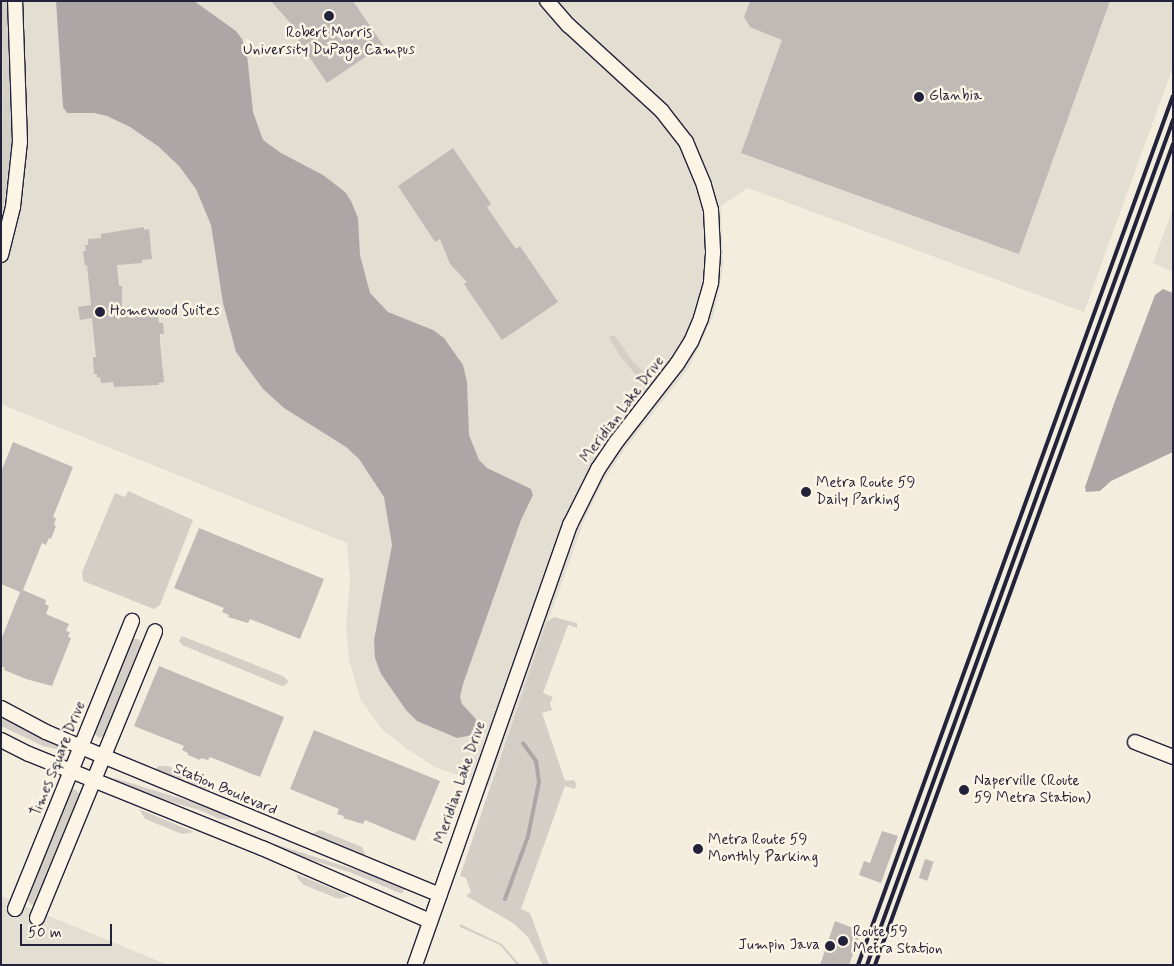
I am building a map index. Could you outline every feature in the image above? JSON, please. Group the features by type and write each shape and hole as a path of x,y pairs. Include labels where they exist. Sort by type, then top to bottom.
{"street":[{"path":"1,255 13,207 20,142 15,1"},
{"name":"Meridian Lake Drive","path":"414,965 570,525 598,469 678,364 691,342 701,318 711,282 713,251 711,210 702,177 686,142 656,105 580,36 547,1"},
{"name":"Times Square Drive","path":"15,909 132,621"},
{"path":"37,918 156,631"},
{"name":"Station Boulevard","path":"1,708 46,732 104,757 440,895"},
{"path":"1,740 94,781 262,848 430,921"},
{"path":"1135,742 1173,757"}],"shaded area":[{"path":"1,1 1173,1 1173,67 1084,312 748,188 721,206 723,264 719,293 712,319 688,369 624,450 604,480 584,521 489,786 435,767 407,749 382,729 361,700 349,660 346,625 350,581 347,543 1,404"},
{"path":"1,1 7,1 13,116 11,159 1,222 3,69"},
{"path":"56,1 194,1 236,31 242,39 247,54 253,112 263,140 281,153 323,175 345,192 358,218 360,255 370,293 388,312 433,330 444,338 463,365 467,382 469,435 479,460 487,468 531,489 533,495 521,520 463,684 460,697 462,704 476,719 476,727 472,735 457,738 417,721 406,710 381,674 375,658 374,640 392,545 384,497 359,459 346,447 284,408 263,389 236,352 223,303 211,225 196,189 179,166 159,147 130,127 107,116 94,113 67,113 63,107"},
{"path":"1173,208 1173,272 1153,263"},
{"path":"1163,289 1173,293 1173,452 1111,481 1100,491 1086,492 1085,487 1115,401 1155,295"},
{"path":"611,335 615,336 633,362 644,372 643,379 635,374 621,357 609,338"},
{"path":"128,491 193,520 160,605 154,609 83,581 82,572 115,493 125,497"},
{"path":"554,617 577,623 577,628 568,625 543,693 553,697 550,703 552,710 542,713 565,781 574,780 576,784 575,789 565,786 521,909 530,913 549,965 543,965 528,937 513,923 466,896 471,892 466,878 460,876 546,623"},
{"path":"182,636 283,676 288,681 287,684 282,686 182,645 179,641"},
{"path":"133,639 138,639 142,644 107,734 99,738 94,733 130,642"},
{"path":"1,718 54,743 61,750 43,746 1,726"},
{"path":"159,766 168,766 203,780 210,791 155,769"},
{"path":"114,778 212,808 230,817 230,819 220,819 199,810 133,791 114,781"},
{"path":"71,789 76,790 81,796 38,903 31,905 27,899 67,803 68,792"},
{"path":"139,809 194,832 182,834 145,819"},
{"path":"320,830 362,847 366,856 312,834"},
{"path":"275,844 378,877 405,888 402,894 352,873 278,849 273,846"},
{"path":"296,874 350,896 339,899 304,885"},
{"path":"1,896 168,965 1,965"},
{"path":"460,924 502,944 520,965 517,965 500,945 460,927"}],"building":[{"path":"271,1 353,1 383,45 327,83 289,27 292,25"},
{"name":"Glanbia","path":"750,1 1110,1 1019,254 741,153 782,40 750,27 744,17"},
{"path":"453,148 491,204 487,207 506,235 516,249 520,246 558,302 502,340 464,284 467,282 450,264 440,239 435,242 398,186"},
{"name":"Homewood Suites","path":"144,227 144,230 149,229 152,259 142,260 142,263 117,265 119,286 122,286 122,317 158,314 159,323 163,323 164,334 160,334 160,343 164,382 158,383 159,385 114,387 113,382 101,383 100,377 97,378 97,374 94,374 93,357 96,357 92,318 80,320 78,307 91,305 87,265 85,266 83,251 86,251 85,245 88,245 88,239 101,238 101,234"},
{"path":"13,442 73,467 53,517 56,518 54,525 56,526 51,539 49,538 46,545 42,543 23,590 46,600 45,604 49,606 46,614 69,624 66,631 70,632 68,637 71,638 52,686 26,679 4,670 5,668 1,666 1,640 20,592 1,584 1,472"},
{"path":"199,528 324,579 300,639 250,619 248,623 228,617 229,615 222,612 224,608 174,588"},
{"path":"159,666 284,717 260,777 210,757 208,760 201,758 200,760 182,750 184,746 134,726"},
{"path":"314,730 440,781 415,841 365,820 363,824 343,818 344,816 337,814 339,809 290,789"},
{"path":"882,831 898,836 881,883 859,875 864,861 870,863"},
{"path":"925,859 934,862 927,881 919,878"},
{"name":"Route 59 Metra Station","path":"835,921 861,931 849,965 820,965"}],"waterway":[{"path":"505,899 528,836 539,782 536,761 523,743"}],"railway":[{"path":"858,965 1173,96"},
{"path":"867,965 1173,120"},
{"path":"875,965 1173,144"}],"place":[{"name":"Robert Morris University DuPage Campus","path":"329,16"},
{"name":"Glanbia","path":"919,97"},
{"name":"Homewood Suites","path":"100,312"},
{"name":"Metra Route 59 Daily Parking","path":"806,492"},
{"name":"Naperville (Route 59 Metra Station)","path":"964,790"},
{"name":"Metra Route 59 Monthly Parking","path":"698,849"},
{"name":"Route 59 Metra Station","path":"843,941"},
{"name":"Jumpin Java","path":"830,946"}]}
